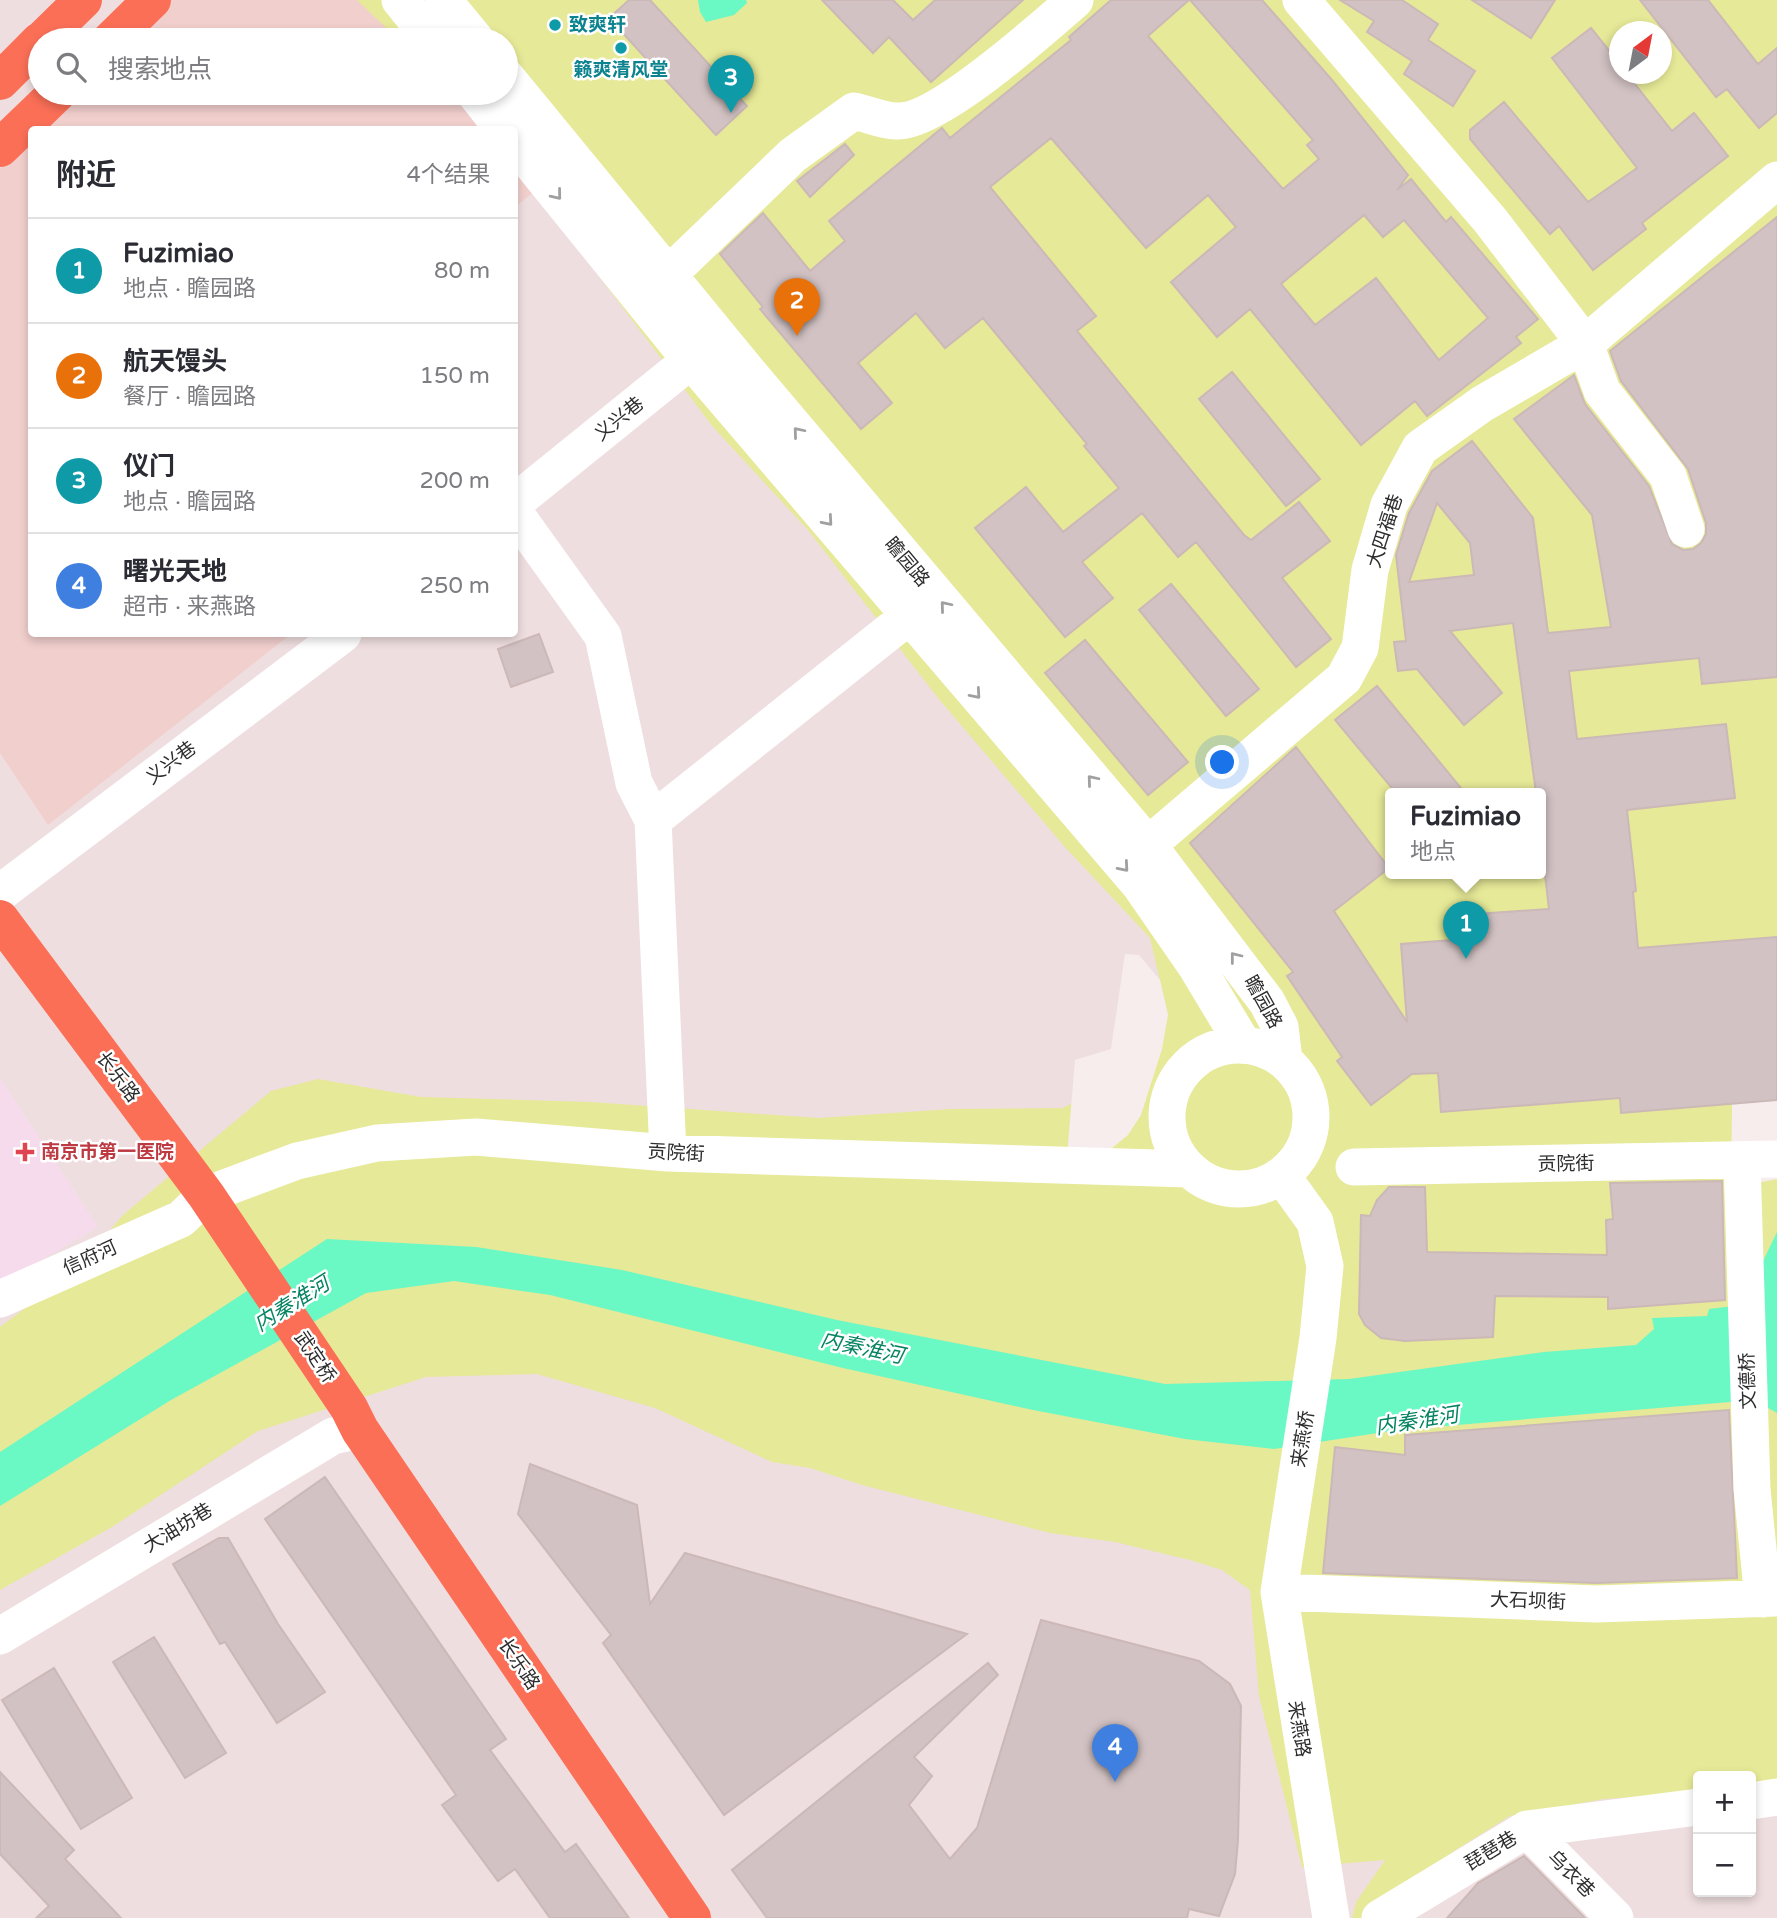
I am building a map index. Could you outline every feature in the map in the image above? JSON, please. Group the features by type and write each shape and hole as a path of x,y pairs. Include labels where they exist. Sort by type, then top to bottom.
{"main road":[{"path":"54,28 83,0"},
{"path":"123,28 152,0"},
{"path":"0,81 28,54"},
{"path":"0,148 45,105"},
{"name":"长乐路","path":"0,919 194,1207 234,1236"},
{"name":"武定桥","path":"234,1236 355,1419"},
{"name":"长乐路","path":"355,1419 692,1918"}],"street":[{"path":"400,0 422,28"},
{"path":"443,0 466,28"},
{"path":"667,275 793,155 854,111 899,122 937,107 1009,58 1076,0"},
{"path":"1301,0 1490,219 1585,344 1602,391 1668,476 1686,529"},
{"name":"瞻园路","path":"518,92 667,275 1148,845 1267,1002 1280,1027 1284,1060"},
{"path":"484,105 501,126"},
{"name":"瞻园路","path":"518,147 687,356 1140,885 1196,966 1243,1044"},
{"name":"大四福巷","path":"1148,845 1344,678 1360,648 1370,570 1389,505 1420,448 1482,404 1585,344 1777,180"},
{"path":"687,356 699,359 710,354 717,339 712,328"},
{"name":"义兴巷","path":"518,500 687,356"},
{"path":"716,389 713,375 719,365 734,360 744,367"},
{"path":"518,518 603,636 634,783 653,820 668,1153"},
{"path":"653,820 909,616"},
{"name":"义兴巷","path":"0,893 339,637"},
{"path":"1243,1044 1264,1049 1284,1060 1299,1077 1309,1097 1312,1119 1308,1141 1298,1160 1282,1176 1259,1187 1234,1190 1210,1184 1189,1169 1174,1149 1167,1125 1168,1100 1178,1077 1195,1059 1218,1048 1243,1044"},
{"name":"贡院街","path":"194,1207 297,1161 377,1143 476,1137 668,1153 1189,1169"},
{"name":"贡院街","path":"1354,1167 1759,1160"},
{"name":"文德桥","path":"1759,1160 1745,1272 1752,1489 1770,1599"},
{"name":"来燕桥","path":"1282,1176 1315,1222 1325,1266 1318,1338 1287,1539"},
{"name":"信府河","path":"0,1299 194,1207"},
{"name":"大油坊巷","path":"0,1636 333,1436 355,1419"},
{"name":"来燕路","path":"1287,1539 1279,1592 1331,1918"},
{"name":"大石坝街","path":"1279,1592 1596,1604 1770,1599"},
{"path":"1756,1800 1777,1797"},
{"name":"琵琶巷","path":"1380,1918 1527,1829 1693,1808"},
{"name":"乌衣巷","path":"1527,1829 1615,1918"}],"shaded area":[{"path":"165,0 374,0 398,28 138,28"},
{"path":"357,0 1777,0 1777,1785 1756,1787 1756,1771 1693,1771 1693,1792 1604,1799 1510,1816 1451,1853 1388,1918 1352,1918 1356,1902 1385,1860 1302,1867 1259,1696 1250,1590 1222,1570 1115,1542 1050,1533 862,1485 810,1468 772,1462 655,1408 537,1374 426,1377 258,1431 112,1527 0,1590 0,1327 77,1269 123,1215 271,1091 318,1079 421,1097 591,1102 819,1118 951,1109 1062,1108 1151,1069 1168,1015 1150,938 1064,846 938,698 808,530 713,427 518,169 518,126 485,126 468,105 518,105 518,28 386,28"},
{"path":"63,105 463,105 481,126 43,126"},
{"path":"28,140 28,637 287,637 48,825 0,753 0,169"},
{"path":"518,171 535,191 518,205"},
{"path":"1125,954 1139,955 1160,980 1168,1015 1162,1049 1141,1115 1128,1135 1112,1148 1086,1157 1067,1156 1075,1060 1111,1049"},
{"name":"南京市第一医院","path":"0,1078 98,1227 0,1284"},
{"path":"1777,1100 1777,1179 1731,1188 1732,1104"}],"water":[{"path":"698,0 746,0 747,3 734,15 706,22 700,12"},
{"name":"内秦淮河","path":"1777,1232 1777,1413 1754,1400 1397,1430 1274,1449 1185,1439 1033,1410 843,1368 550,1295 454,1281 366,1293 171,1400 0,1506 0,1452 327,1239 476,1247 622,1270 837,1320 1165,1384 1349,1379 1544,1352 1636,1345 1654,1329 1652,1318 1707,1316 1709,1309 1742,1305"}],"building":[{"path":"629,0 650,0 747,106 716,135 609,18"},
{"path":"822,0 893,0 913,20 935,0 1023,0 931,82 889,37 873,53"},
{"path":"1111,0 1189,0 1148,36 1283,189 1319,159 1307,145 1313,140 1190,0 1262,0 1332,80 1408,175 1397,190 1411,179 1446,222 1451,217 1538,319 1516,337 1521,343 1427,416 1415,401 1361,445 1250,309 1217,337 1171,282 1236,227 1208,195 1146,248 1051,138 990,187 1096,316 1077,331 1244,535 1251,540 1299,502 1330,541 1282,578 1331,639 1296,667 1196,542 1178,557 1142,513 1082,562 1113,598 1065,637 975,528 1026,487 1063,532 1119,488 1084,446 1087,444 983,318 945,348 916,313 858,363 892,403 861,429 760,309 763,307 720,254 763,213 810,271 845,241 829,221 942,128 950,138 1071,40 1069,37","holes":["1364,215 1383,237 1404,220 1488,318 1439,360 1376,278 1315,325 1281,284"]},
{"path":"1340,0 1402,0 1438,24 1428,40 1475,71 1453,106 1404,74 1412,61 1367,32 1374,21"},
{"path":"1472,0 1555,0 1531,38"},
{"path":"1640,0 1708,0 1758,64 1777,48 1777,113 1759,128 1727,89 1716,97 1672,41 1672,21 1656,21"},
{"path":"1591,28 1609,50 1609,84 1635,84 1672,131 1694,113 1728,156 1642,223 1646,229 1593,270 1559,226 1550,234 1470,139 1470,130 1504,102 1588,202 1637,168 1552,58"},
{"path":"845,144 854,155 810,197 797,181"},
{"path":"1777,217 1777,677 1702,684 1699,658 1569,671 1577,739 1726,724 1735,798 1627,810 1636,891 1633,892 1638,948 1777,937 1777,1100 1621,1113 1620,1098 1441,1112 1438,1073 1412,1074 1371,1105 1337,1061 1342,1057 1287,976 1293,972 1190,843 1296,747 1385,863 1385,871 1334,911 1407,1022 1401,944 1465,939 1463,915 1549,909 1545,879 1546,788 1535,788 1513,623 1450,631 1502,693 1464,725 1417,669 1398,671 1394,642 1406,641 1396,555 1409,513 1432,471 1472,441 1533,518 1548,633 1611,627 1592,515 1514,419 1574,375 1585,404 1649,486 1672,544 1683,550 1693,549 1701,543 1706,534 1706,523 1688,469 1621,381 1610,351","holes":["1437,503 1470,543 1474,575 1409,582"]},
{"path":"1232,372 1320,479 1286,506 1199,399"},
{"path":"1171,584 1259,689 1226,716 1139,610"},
{"path":"539,634 553,672 511,687 498,649"},
{"path":"1085,640 1188,762 1148,795 1045,673"},
{"path":"1377,686 1461,788 1392,788 1335,720"},
{"path":"1722,1181 1725,1300 1608,1309 1608,1297 1495,1296 1493,1337 1405,1341 1381,1338 1365,1325 1359,1314 1361,1215 1370,1216 1377,1200 1389,1187 1425,1187 1427,1252 1607,1255 1606,1220 1613,1219 1610,1183"},
{"path":"1729,1410 1737,1578 1596,1583 1323,1573 1335,1447 1405,1455 1405,1435"},
{"path":"530,1464 637,1505 650,1604 685,1553 967,1634 724,1815 603,1643 611,1635 518,1514"},
{"path":"325,1477 506,1739 490,1750 565,1852 576,1844 629,1918 550,1918 515,1869 498,1881 442,1805 456,1795 265,1519"},
{"path":"219,1538 228,1538 278,1624 325,1692 277,1723 225,1642 220,1644 173,1564"},
{"path":"1041,1620 1199,1661 1230,1684 1241,1706 1238,1840 1235,1874 1219,1916 1189,1909 1187,1918 767,1918 732,1870 988,1663 998,1675 914,1757 932,1776 909,1805 950,1859 977,1828"},
{"path":"154,1637 226,1753 185,1778 113,1662"},
{"path":"54,1668 132,1798 81,1829 2,1700"},
{"path":"0,1772 74,1850 65,1859 121,1918 36,1918 49,1906 0,1854"},
{"path":"1524,1856 1585,1918 1447,1918 1478,1883"}],"place":[{"name":"致爽轩","path":"555,25"},
{"name":"籁爽清风堂","path":"621,48"},
{"name":"仪门","path":"731,113"},
{"name":"航天馒头","path":"797,336"},
{"name":"Fuzimiao","path":"1466,959"},
{"name":"南京市第一医院","path":"25,1152"},
{"name":"曙光天地","path":"1115,1782"}]}
